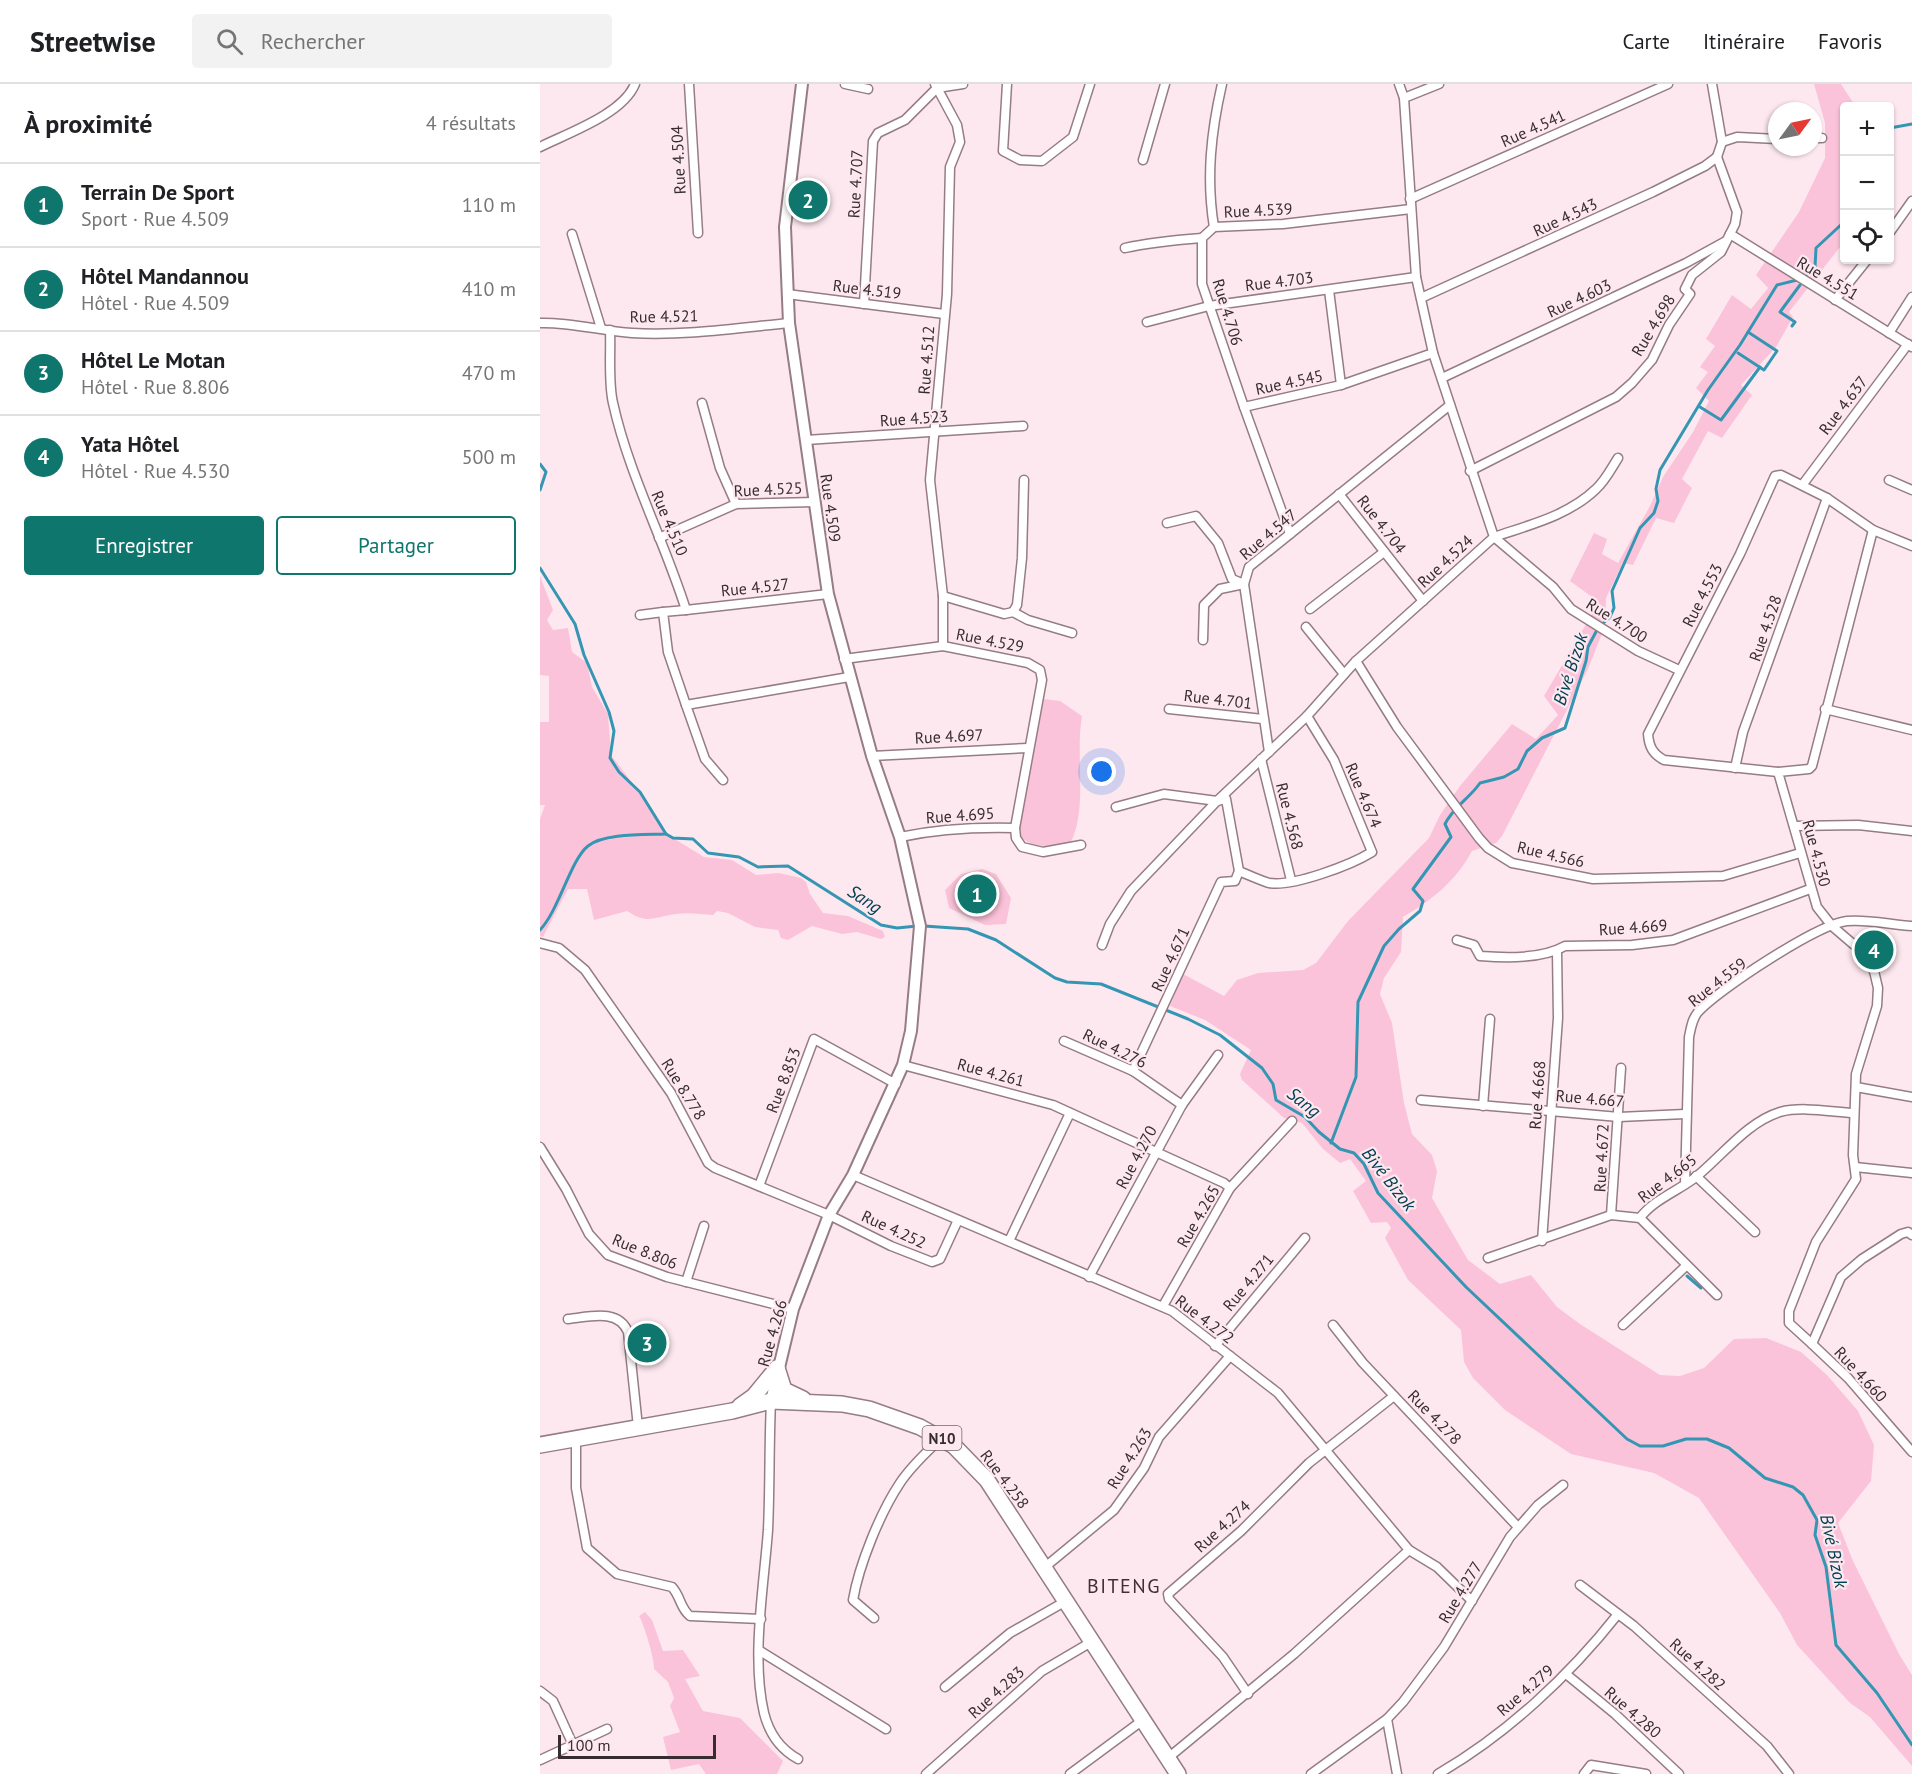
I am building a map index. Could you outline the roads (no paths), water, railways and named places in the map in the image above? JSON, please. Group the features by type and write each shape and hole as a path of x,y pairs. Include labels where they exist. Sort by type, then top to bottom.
{"highway":[{"path":"777,1368 784,1390 809,1401"},
{"path":"732,1411 754,1396 777,1368"},
{"name":"Rue 4.258","path":"540,1445 732,1411 771,1401 809,1401 869,1408 920,1427 941,1438 971,1461 987,1480 1178,1774"}],"street":[{"path":"540,147 609,112 625,98 635,84"},
{"name":"Rue 4.504","path":"689,84 698,233"},
{"name":"Rue 4.509","path":"802,84 785,226 789,323 828,594 872,756 900,837 920,926"},
{"path":"845,84 868,89"},
{"path":"936,86 963,84"},
{"path":"1006,84 1003,151 1020,160 1042,161 1073,137 1090,84"},
{"path":"1143,160 1165,84"},
{"name":"Rue 4.539","path":"1222,84 1214,119 1209,164 1214,227 1283,224 1411,209"},
{"name":"Rue 4.524","path":"1102,945 1110,924 1126,896 1217,801 1307,716 1356,661 1494,537 1470,471 1433,353 1416,277 1404,98 1399,84"},
{"path":"1404,98 1439,84"},
{"name":"Rue 4.541","path":"1410,199 1668,84"},
{"path":"1712,84 1722,142 1717,157 1737,212 1728,237"},
{"name":"Rue 4.707","path":"864,304 873,141 884,130 905,120 936,86"},
{"name":"Rue 4.512","path":"936,86 957,124 960,142 950,166 944,314 930,480 943,596 944,646"},
{"path":"1722,142 1737,137 1768,139"},
{"name":"Rue 4.543","path":"1421,298 1653,192 1706,166 1717,157"},
{"path":"1894,227 1910,206"},
{"path":"1125,248 1158,241 1180,242 1202,238 1214,227"},
{"name":"Rue 4.510","path":"572,234 606,329 612,400 645,505 674,570 686,610"},
{"name":"Rue 4.551","path":"1728,237 1910,346"},
{"name":"Rue 4.603","path":"1442,378 1676,268 1728,237"},
{"name":"Rue 4.698","path":"1470,471 1616,397 1632,383 1652,360 1669,325 1690,294 1685,289 1692,275 1721,252 1728,237"},
{"name":"Rue 4.706","path":"1202,238 1202,284 1244,407"},
{"path":"1835,300 1864,264"},
{"name":"Rue 4.703","path":"1147,322 1209,306 1416,277"},
{"path":"1329,290 1341,385"},
{"name":"Rue 4.519","path":"787,294 944,314"},
{"path":"1889,333 1912,297"},
{"name":"Rue 4.521","path":"540,322 656,333 789,323"},
{"name":"Rue 4.637","path":"1803,484 1910,346"},
{"name":"Rue 4.545","path":"1290,534 1244,407 1341,385 1433,353"},
{"path":"702,403 718,460 736,504"},
{"name":"Rue 4.547","path":"1269,752 1244,584 1249,567 1450,405"},
{"name":"Rue 4.523","path":"806,440 1023,426"},
{"path":"1494,537 1562,513 1582,501 1598,488 1618,458"},
{"name":"Rue 4.553","path":"1778,772 1664,760 1655,755 1649,744 1648,734 1740,554 1776,476 1781,474 1803,484 1873,530 1912,546"},
{"path":"1013,612 1017,605 1022,558 1024,480"},
{"path":"1889,480 1912,489"},
{"name":"Rue 4.704","path":"1339,494 1423,602"},
{"name":"Rue 4.528","path":"1735,768 1743,732 1827,498"},
{"name":"Rue 4.525","path":"658,538 736,504 815,502"},
{"path":"1167,524 1196,516 1218,543 1232,579 1244,584"},
{"path":"1778,772 1811,768 1873,530"},
{"name":"Rue 4.700","path":"1494,537 1553,587 1571,609 1638,651 1679,670"},
{"path":"1310,609 1384,552"},
{"path":"1203,640 1204,605 1220,589 1244,584"},
{"name":"Rue 4.527","path":"686,610 828,594"},
{"path":"943,596 1004,614 1013,612 1028,620 1072,633"},
{"path":"640,615 686,610"},
{"path":"663,612 670,658 705,759 723,780"},
{"path":"1306,627 1344,674"},
{"name":"Rue 4.529","path":"844,659 944,646 1028,663 1040,670 1042,680 1015,828"},
{"name":"Rue 4.566","path":"1356,661 1397,727 1479,838 1488,848 1512,862 1593,879 1702,877 1736,873 1800,853"},
{"path":"686,705 849,678"},
{"name":"Rue 4.701","path":"1169,709 1263,719"},
{"path":"1825,709 1912,730"},
{"name":"Rue 4.674","path":"1239,871 1269,883 1291,880 1330,872 1372,852 1334,760 1307,716"},
{"name":"Rue 4.697","path":"872,756 1028,748"},
{"name":"Rue 4.568","path":"1261,759 1291,880"},
{"name":"Rue 4.530","path":"1778,772 1797,826 1800,853 1817,908 1832,926 1860,950 1874,971 1878,988 1873,1024 1857,1064 1853,1186 1811,1253 1789,1311 1789,1323"},
{"path":"1116,807 1164,794 1217,801 1226,799 1239,871"},
{"path":"1797,826 1858,825 1912,831"},
{"name":"Rue 4.695","path":"900,837 932,831 1015,828 1016,838 1022,847 1043,852 1081,845"},
{"name":"Rue 4.671","path":"1133,1071 1221,882 1235,881 1239,871"},
{"name":"Rue 4.669","path":"1457,940 1474,945 1480,956 1519,957 1557,951 1565,946 1632,945 1672,940 1810,889"},
{"name":"Rue 4.559","path":"1685,1184 1685,1114 1689,1037 1692,1021 1699,1011 1742,978 1809,935 1848,921 1912,926"},
{"name":"Rue 4.266","path":"798,1759 784,1752 770,1731 764,1712 760,1651 768,1529 771,1401 777,1368 793,1309 829,1215 853,1174 903,1065 911,1031 920,926"},
{"name":"Rue 8.778","path":"540,943 559,948 585,970 671,1093 708,1163 829,1215"},
{"name":"Rue 4.668","path":"1542,1241 1558,1018 1557,951"},
{"path":"1483,1106 1490,1019"},
{"name":"Rue 8.853","path":"759,1186 814,1039 896,1084"},
{"name":"Rue 4.276","path":"1064,1041 1133,1071 1182,1105"},
{"name":"Rue 4.270","path":"1089,1277 1182,1105 1218,1055"},
{"name":"Rue 4.261","path":"903,1065 1030,1098 1070,1113 1224,1183 1230,1188"},
{"name":"Rue 4.672","path":"1611,1215 1621,1068"},
{"path":"1856,1087 1912,1097"},
{"name":"Rue 4.667","path":"1421,1100 1619,1117 1685,1114"},
{"name":"Rue 4.665","path":"1488,1258 1611,1215 1640,1218 1646,1209 1696,1176 1765,1118 1781,1112 1854,1113"},
{"path":"1009,1241 1070,1113"},
{"name":"Rue 4.265","path":"1163,1306 1230,1188 1292,1121"},
{"name":"Rue 8.806","path":"540,1147 566,1189 589,1234 608,1255 686,1282 793,1309"},
{"path":"1855,1167 1912,1173"},
{"name":"Rue 4.272","path":"853,1174 1089,1277 1163,1306 1182,1317 1215,1346 1278,1393 1409,1550 1437,1567 1472,1601"},
{"path":"1696,1176 1755,1232"},
{"name":"Rue 4.252","path":"829,1215 891,1246 932,1262 940,1259 958,1220"},
{"path":"1640,1218 1717,1295"},
{"path":"686,1282 704,1226"},
{"name":"Rue 4.660","path":"1812,1344 1841,1277 1862,1259 1901,1234 1908,1232 1912,1235"},
{"name":"Rue 4.271","path":"1215,1346 1305,1238"},
{"path":"1623,1325 1686,1266"},
{"path":"568,1319 614,1317 624,1323 628,1332 638,1427"},
{"name":"Rue 4.660","path":"1789,1323 1848,1378 1912,1452"},
{"name":"Rue 4.278","path":"1333,1325 1394,1396 1518,1527"},
{"name":"Rue 4.263","path":"1045,1567 1114,1510 1144,1468 1159,1437 1230,1356"},
{"name":"Rue 4.274","path":"1248,1694 1223,1657 1169,1599 1168,1594 1241,1531 1325,1450 1394,1396"},
{"path":"576,1438 576,1488 585,1543 590,1551 617,1574 672,1587 678,1593 684,1611 690,1616 761,1619"},
{"path":"874,1618 852,1600 865,1562 886,1508 901,1482 941,1438"},
{"name":"Rue 4.277","path":"1311,1774 1387,1719 1403,1702 1444,1647 1518,1527 1538,1505 1563,1485"},
{"path":"1168,1758 1248,1694 1409,1550"},
{"name":"Rue 4.282","path":"1580,1586 1618,1614 1767,1746 1789,1774"},
{"path":"945,1687 1011,1633 1066,1600"},
{"name":"Rue 4.279","path":"1438,1774 1461,1761 1504,1728 1566,1674 1618,1614"},
{"name":"Rue 4.283","path":"926,1774 1042,1671 1093,1641"},
{"path":"760,1651 886,1729"},
{"name":"Rue 4.280","path":"1566,1674 1615,1714 1679,1774"},
{"path":"540,1691 553,1701 573,1745"},
{"path":"1387,1719 1397,1774"},
{"path":"1070,1774 1143,1720"},
{"path":"540,1760 607,1729"},
{"path":"1586,1770 1591,1765 1646,1774"}],"waterway":[{"name":"Bivé Bizok","path":"1894,127 1912,124"},
{"name":"Bivé Bizok","path":"1331,1143 1356,1077 1358,1002 1384,946 1420,911 1423,901 1413,889 1451,837 1445,824 1480,783 1504,777 1518,769 1527,751 1542,738 1565,728 1586,661 1588,647 1598,628 1610,617 1614,608 1612,591 1640,528 1654,513 1658,501 1656,489 1660,470 1708,390 1740,345 1777,285 1801,279 1815,267 1816,248 1840,226"},
{"path":"1792,326 1795,322 1780,312 1800,285"},
{"path":"1738,353 1764,370 1777,351 1748,332"},
{"path":"1700,407 1721,420 1760,367"},
{"name":"Sang","path":"540,464 546,472 540,490"},
{"name":"Sang","path":"540,568 575,624 584,655 609,712 614,731 610,758 619,772 640,792 666,834 673,838 693,839 708,853 739,857 758,867 788,866 881,925 897,928 917,926"},
{"path":"540,930 553,910 576,862 588,846 614,837 666,834"},
{"name":"Bivé Bizok","path":"924,926 968,929 996,940 1055,978 1067,982 1101,984 1188,1019 1220,1035 1262,1068 1273,1084 1276,1100 1305,1117 1340,1149 1354,1153 1364,1164 1378,1193 1466,1287 1627,1439 1640,1446 1663,1446 1686,1439 1707,1439 1729,1448 1765,1478 1793,1487 1803,1495 1817,1520 1815,1535 1826,1567 1836,1645 1877,1693 1912,1745"},
{"path":"1687,1276 1701,1288"}],"place":[{"name":"Hôtel Mandannou","path":"808,200"},
{"name":"Terrain De Sport","path":"977,894"},
{"name":"Yata Hôtel","path":"1874,950"},
{"name":"Hôtel Le Motan","path":"647,1343"}],"district":[{"name":"BITENG","path":"1124,1586"}]}
